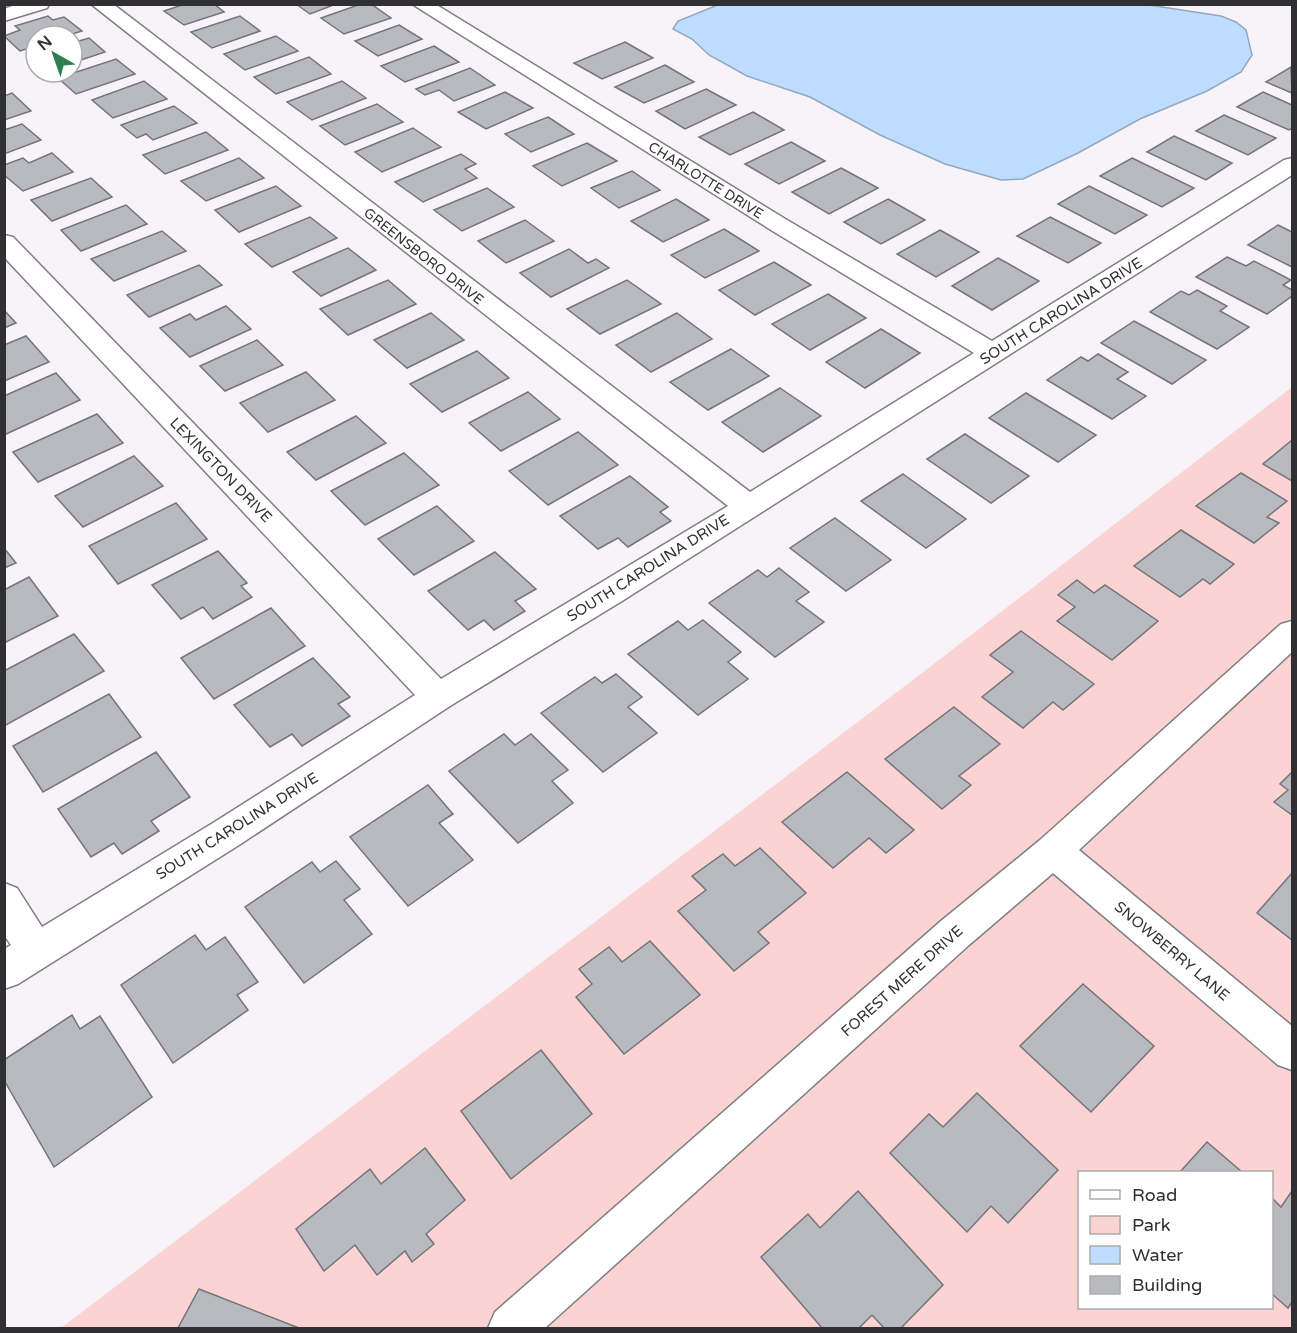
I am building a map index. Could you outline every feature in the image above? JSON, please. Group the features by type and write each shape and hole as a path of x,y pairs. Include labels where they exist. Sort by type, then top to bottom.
{"street":[{"path":"4,15 40,4"},
{"name":"GREENSBORO DRIVE","path":"100,4 748,506"},
{"name":"CHARLOTTE DRIVE","path":"421,4 789,231 993,353"},
{"name":"SOUTH CAROLINA DRIVE","path":"4,971 226,834 438,697 611,593 1293,165"},
{"name":"LEXINGTON DRIVE","path":"4,242 438,697"},
{"name":"FOREST MERE DRIVE","path":"511,1329 955,933 1053,851 1293,633"},
{"name":"SNOWBERRY LANE","path":"1053,851 1293,1051"},
{"path":"4,900 36,951"}],"green space":[{"path":"1292,387 1292,1328 61,1328 926,670"}],"water":[{"path":"720,4 1149,5 1221,16 1236,22 1246,30 1252,55 1241,72 1207,91 1140,119 1078,153 1023,179 1001,180 945,164 880,135 810,97 747,76 709,55 692,39 673,29 678,21"}],"building":[{"path":"185,4 214,4 224,12 184,25 164,11"},
{"path":"296,4 336,4 310,14"},
{"path":"361,4 371,4 391,18 344,34 321,18"},
{"path":"48,16 53,20 64,17 73,24 24,24 24,50 20,51 4,36 20,30 15,26"},
{"path":"240,16 260,31 212,48 191,32"},
{"path":"399,25 422,39 378,56 355,41"},
{"path":"276,36 298,51 245,70 224,54"},
{"path":"89,38 105,52 84,59 84,39"},
{"path":"625,42 653,58 602,79 574,63"},
{"path":"434,46 459,62 405,82 381,66"},
{"path":"309,57 331,74 276,94 254,77"},
{"path":"116,59 135,74 76,94 65,84 84,84 84,69"},
{"path":"665,65 694,82 644,103 615,87"},
{"path":"1291,67 1292,93 1266,82"},
{"path":"470,68 495,85 454,101 439,90 425,95 416,89"},
{"path":"144,81 167,99 113,118 92,100"},
{"path":"342,81 366,98 312,120 287,102"},
{"path":"706,89 736,105 685,129 656,111"},
{"path":"505,92 533,108 486,129 458,112"},
{"path":"1263,92 1292,105 1292,128 1289,130 1237,107"},
{"path":"12,93 31,111 4,120 4,96"},
{"path":"377,104 403,122 345,145 320,126"},
{"path":"174,106 197,123 153,140 146,134 137,138 121,125"},
{"path":"753,112 784,130 730,155 699,137"},
{"path":"1224,115 1276,138 1248,155 1196,131"},
{"path":"548,117 574,134 531,152 505,134"},
{"path":"22,124 41,140 4,154 4,130"},
{"path":"413,128 441,147 382,172 355,152"},
{"path":"206,132 228,150 165,174 143,155"},
{"path":"1174,136 1232,163 1206,180 1147,152"},
{"path":"791,142 825,161 779,184 745,164"},
{"path":"587,143 617,161 562,186 533,166"},
{"path":"52,153 73,172 23,191 4,175 4,165 23,158 29,163"},
{"path":"461,154 476,164 465,169 477,178 423,202 395,182"},
{"path":"239,158 264,178 206,201 181,181"},
{"path":"1132,158 1194,188 1162,207 1100,176"},
{"path":"841,168 878,188 829,214 792,192"},
{"path":"632,171 660,190 619,208 591,188"},
{"path":"91,178 112,197 52,221 31,200"},
{"path":"276,186 301,206 239,232 215,210"},
{"path":"1089,186 1147,215 1115,234 1058,204"},
{"path":"487,188 514,207 462,231 434,210"},
{"path":"676,199 709,220 663,242 631,221"},
{"path":"888,199 925,220 881,244 844,222"},
{"path":"126,205 147,224 81,251 61,230"},
{"path":"310,217 337,238 272,267 245,244"},
{"path":"1050,217 1101,243 1068,263 1017,236"},
{"path":"525,220 554,241 506,263 478,241"},
{"path":"1278,225 1292,232 1292,267 1248,245"},
{"path":"724,229 759,251 705,278 671,255"},
{"path":"940,230 979,252 936,277 897,254"},
{"path":"162,231 186,251 114,281 91,259"},
{"path":"348,248 376,270 321,296 293,272"},
{"path":"569,249 588,263 596,259 609,268 551,297 520,273"},
{"path":"1227,257 1246,266 1254,261 1291,280 1283,285 1292,290 1292,296 1267,314 1196,277"},
{"path":"998,258 1039,281 992,310 952,286"},
{"path":"774,262 811,285 755,315 719,290"},
{"path":"199,265 222,285 149,317 127,295"},
{"path":"388,280 416,304 348,335 320,309"},
{"path":"627,280 661,304 600,334 567,309"},
{"path":"1197,290 1227,306 1220,311 1249,327 1217,349 1150,312 1181,291 1189,295"},
{"path":"828,294 866,318 810,350 772,324"},
{"path":"226,306 251,329 190,357 160,328 190,314 196,320"},
{"path":"4,310 16,323 4,328"},
{"path":"431,313 464,340 407,368 374,340"},
{"path":"677,313 712,339 651,372 616,345"},
{"path":"1134,321 1206,360 1172,384 1101,343"},
{"path":"881,329 920,353 865,388 826,362"},
{"path":"26,336 49,362 4,381 4,345"},
{"path":"257,340 283,365 225,391 200,366"},
{"path":"731,349 769,376 708,410 670,382"},
{"path":"477,351 509,378 442,412 410,384"},
{"path":"1098,354 1128,372 1117,379 1146,396 1112,419 1047,380 1081,357 1088,361"},
{"path":"306,372 335,400 268,432 240,403"},
{"path":"56,373 80,400 4,435 4,396"},
{"path":"780,388 821,416 763,452 722,422"},
{"path":"528,392 560,419 501,451 469,423"},
{"path":"1026,393 1096,435 1058,462 989,418"},
{"path":"97,414 123,443 38,482 13,452"},
{"path":"356,416 386,443 316,480 287,452"},
{"path":"578,432 618,465 548,505 509,471"},
{"path":"965,434 1029,476 991,503 927,459"},
{"path":"1292,440 1292,481 1263,464"},
{"path":"404,453 439,485 365,525 331,491"},
{"path":"134,456 163,486 83,527 55,496"},
{"path":"1241,473 1287,501 1267,517 1279,523 1254,543 1196,506"},
{"path":"903,474 966,519 926,548 861,501"},
{"path":"630,476 668,507 660,512 671,521 628,547 618,538 598,549 560,516"},
{"path":"176,503 207,539 118,584 89,546"},
{"path":"437,506 474,541 414,575 378,539"},
{"path":"835,518 891,560 846,591 790,548"},
{"path":"1181,530 1234,564 1210,584 1203,579 1180,597 1134,566"},
{"path":"4,548 16,563 4,568"},
{"path":"218,551 247,583 241,586 252,597 213,619 203,607 181,619 152,585"},
{"path":"495,552 536,589 515,601 525,611 494,630 484,620 468,630 428,591"},
{"path":"779,568 809,592 796,601 824,622 775,657 709,603 758,570 767,577"},
{"path":"29,577 58,616 4,643 4,590"},
{"path":"1077,580 1094,593 1105,585 1158,621 1112,660 1057,621 1075,607 1058,595"},
{"path":"271,608 305,646 214,699 181,658"},
{"path":"703,620 741,652 728,662 748,679 698,715 628,654 678,621 688,630"},
{"path":"1021,631 1094,684 1063,710 1053,702 1023,728 982,697 1013,672 990,655"},
{"path":"74,634 104,671 4,726 4,671"},
{"path":"313,658 350,697 338,704 350,716 302,746 292,734 270,747 234,705"},
{"path":"616,674 642,697 628,707 657,733 603,772 541,713 595,677 602,683"},
{"path":"109,694 141,737 43,792 13,746"},
{"path":"954,707 1000,744 959,776 971,785 942,809 885,759"},
{"path":"504,734 515,745 531,734 568,770 552,781 573,803 518,843 449,771"},
{"path":"156,752 190,797 151,821 159,831 122,854 114,843 91,857 58,809"},
{"path":"847,772 914,830 886,853 869,838 833,868 782,822"},
{"path":"1292,772 1292,815 1274,802 1288,790 1280,784"},
{"path":"428,785 453,814 439,823 473,860 408,906 350,837"},
{"path":"760,848 806,893 758,932 769,943 734,971 678,911 706,890 692,876 723,854 735,866"},
{"path":"336,861 360,889 344,900 372,934 304,983 245,907 312,862 320,872"},
{"path":"1292,873 1292,940 1257,913"},
{"path":"195,935 206,950 225,937 258,982 237,995 248,1010 173,1063 121,985"},
{"path":"650,941 700,995 624,1054 576,997 592,984 579,969 609,947 622,962"},
{"path":"1083,984 1154,1046 1091,1112 1020,1046"},
{"path":"72,1015 80,1029 100,1016 152,1097 54,1167 4,1080 4,1060"},
{"path":"541,1050 592,1114 511,1179 461,1111"},
{"path":"977,1093 1058,1170 1008,1223 991,1206 967,1232 890,1153 929,1114 943,1127"},
{"path":"1207,1142 1241,1171 1181,1171"},
{"path":"425,1148 465,1200 426,1234 434,1244 412,1262 405,1251 377,1275 355,1245 324,1271 296,1229 370,1169 381,1184"},
{"path":"858,1191 943,1285 901,1328 884,1328 872,1315 859,1328 822,1328 761,1257 808,1214 820,1228"},
{"path":"1292,1191 1292,1302 1288,1308 1273,1295 1273,1199 1281,1207"},
{"path":"199,1289 299,1328 178,1328"}]}
